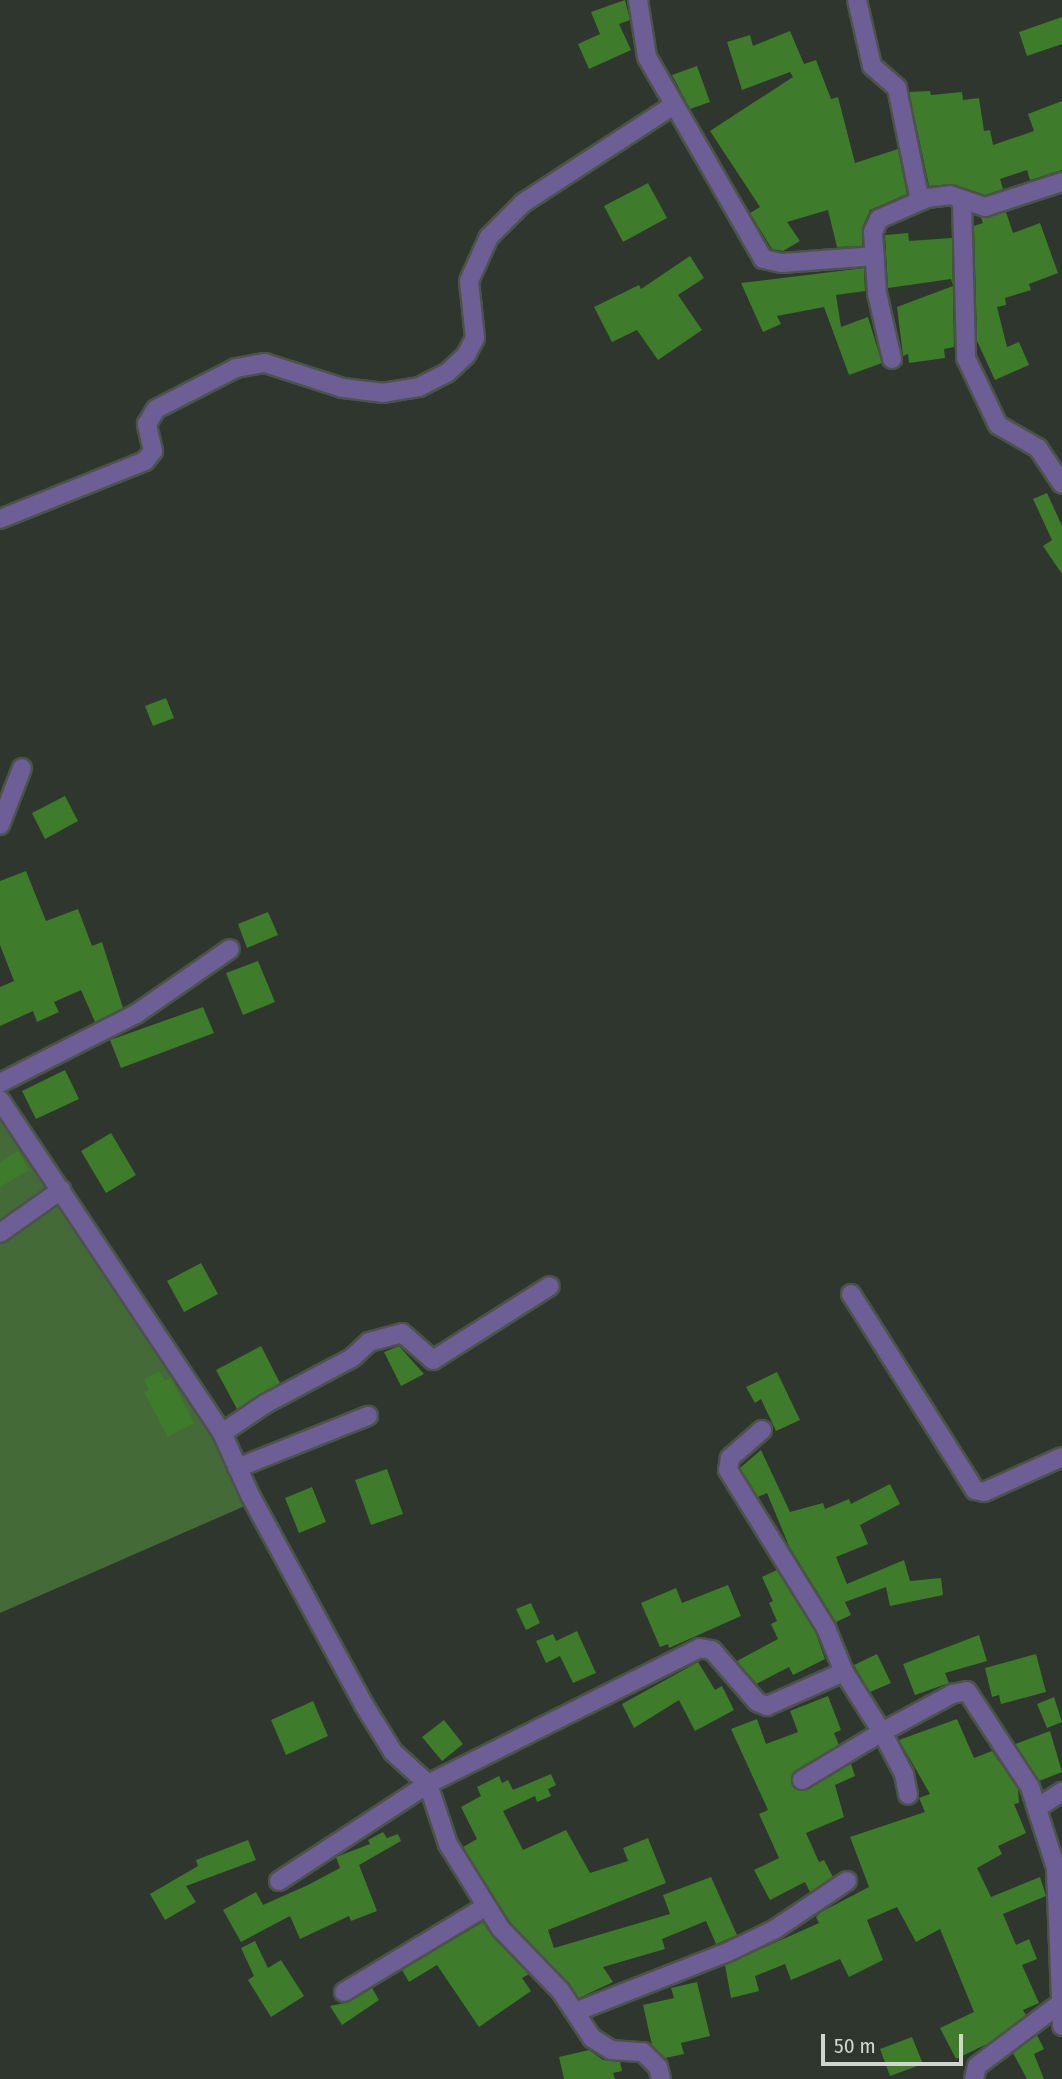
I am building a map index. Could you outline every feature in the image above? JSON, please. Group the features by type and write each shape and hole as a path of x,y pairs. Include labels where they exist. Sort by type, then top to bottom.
{"street":[{"path":"638,0 647,57 763,259 782,262 875,256"},
{"path":"857,0 872,66 897,88 920,201"},
{"path":"0,519 145,461 153,451 147,424 156,409 236,368 265,363 342,388 382,393 419,387 447,373 467,355 475,338 468,281 489,237 523,203 674,105"},
{"path":"892,359 877,293 873,232 878,219 920,201 950,195 961,201 985,207 1062,182"},
{"path":"961,201 966,358 998,425 1038,448 1062,484"},
{"path":"0,825 22,768"},
{"path":"0,1083 136,1014 230,949"},
{"path":"0,1101 222,1433 237,1468 364,1705 393,1752 428,1784 448,1844 485,1907 575,2012 597,2042 611,2050 643,2052 658,2067 661,2079"},
{"path":"0,1233 61,1190"},
{"path":"222,1433 265,1404 350,1359 369,1342 402,1333 433,1360 550,1286"},
{"path":"851,1294 975,1490 984,1492 1062,1457"},
{"path":"237,1468 368,1416"},
{"path":"762,1430 730,1458 728,1471 826,1628 844,1672 882,1732 904,1774 908,1795"},
{"path":"279,1881 428,1784 699,1648 712,1650 757,1702 767,1706 844,1672"},
{"path":"802,1780 952,1694 967,1691 1030,1787 1056,1868 1062,2026"},
{"path":"1037,1808 1062,1792"},
{"path":"575,2012 728,1952 774,1930 847,1881"},
{"path":"344,1992 485,1907"},
{"path":"974,2079 977,2066 1061,2003"}],"green space":[{"path":"0,1102 254,1502 0,1613"}],"building":[{"path":"625,0 630,20 619,24 631,50 589,69 578,44 600,34 591,12"},
{"path":"1062,17 1062,44 1027,56 1019,32"},
{"path":"790,31 804,64 816,60 831,99 838,97 855,163 898,149 907,194 870,210 862,228 862,246 837,247 828,210 787,222 800,241 783,251 772,249 750,213 760,207 710,131 793,77 790,72 742,90 727,42 750,35 753,46"},
{"path":"697,66 710,102 690,109 672,75"},
{"path":"930,91 931,95 962,92 963,100 979,98 984,131 990,130 993,145 1034,131 1028,114 1062,101 1062,170 1030,180 1027,170 1000,179 1003,189 985,195 953,184 929,186 909,92"},
{"path":"648,183 667,218 623,242 604,206"},
{"path":"1006,212 1013,233 1040,223 1058,273 1029,284 1031,290 1005,298 1006,305 997,307 1007,347 1019,342 1029,365 995,380 977,341 974,226 983,223 981,218"},
{"path":"908,233 909,241 952,238 953,286 951,279 888,288 885,235"},
{"path":"690,256 704,278 678,295 702,330 658,360 637,330 612,342 594,307 639,285 641,289"},
{"path":"864,268 865,291 836,295 841,327 868,317 882,363 849,375 824,307 777,316 781,324 763,332 741,283"},
{"path":"953,286 954,347 944,349 945,358 909,363 908,354 903,356 897,307"},
{"path":"1047,493 1062,526 1062,574 1043,546 1052,540 1033,499"},
{"path":"166,698 174,718 153,726 145,706"},
{"path":"65,796 78,821 45,839 32,813"},
{"path":"26,871 46,921 78,909 92,946 102,942 123,1008 95,1022 81,990 54,1002 59,1012 37,1022 33,1011 0,1026 0,987 14,981 0,945 0,881"},
{"path":"268,912 278,935 247,948 238,924"},
{"path":"258,961 275,1002 243,1015 226,973"},
{"path":"203,1007 214,1033 121,1068 110,1040"},
{"path":"65,1070 79,1099 36,1119 22,1091"},
{"path":"111,1133 136,1175 106,1193 81,1151"},
{"path":"18,1151 29,1170 0,1187 0,1162"},
{"path":"201,1263 218,1294 184,1312 167,1281"},
{"path":"261,1346 280,1383 237,1409 216,1370"},
{"path":"399,1346 424,1374 401,1386 384,1352"},
{"path":"159,1371 165,1381 171,1378 194,1423 168,1437 144,1392 149,1390 144,1380"},
{"path":"777,1372 800,1420 776,1431 761,1399 755,1403 746,1387"},
{"path":"761,1450 790,1512 823,1503 825,1509 849,1499 851,1504 890,1484 900,1504 860,1525 868,1544 836,1557 847,1584 904,1560 910,1581 941,1578 943,1595 890,1606 886,1587 845,1602 851,1615 836,1622 789,1546 767,1493 758,1497 740,1468"},
{"path":"387,1469 403,1514 371,1525 355,1480"},
{"path":"312,1487 326,1522 299,1533 285,1498"},
{"path":"777,1570 815,1631 825,1659 793,1675 789,1667 756,1684 737,1661 778,1639 771,1624 777,1621 769,1603 773,1601 762,1577"},
{"path":"728,1585 741,1616 669,1648 668,1644 660,1647 641,1603 676,1588 682,1603"},
{"path":"531,1603 540,1623 526,1630 516,1609"},
{"path":"577,1631 596,1673 573,1683 560,1656 546,1663 536,1641 553,1634 556,1641"},
{"path":"979,1635 987,1661 945,1673 949,1683 915,1695 903,1664"},
{"path":"877,1654 891,1683 870,1692 854,1665"},
{"path":"1036,1654 1046,1692 1001,1704 999,1695 992,1697 985,1668"},
{"path":"698,1662 715,1690 722,1686 734,1710 695,1731 679,1700 634,1728 622,1704"},
{"path":"828,1696 841,1730 834,1733 839,1745 796,1770 791,1781 803,1791 851,1764 855,1776 835,1785 844,1817 806,1833 819,1862 824,1860 833,1877 810,1892 805,1882 770,1900 754,1870 779,1858 759,1814 768,1810 731,1729 757,1719 766,1744 798,1732 790,1711"},
{"path":"1054,1697 1062,1722 1047,1728 1037,1704"},
{"path":"313,1701 328,1736 286,1755 271,1720"},
{"path":"957,1719 974,1758 992,1751 1018,1789 1019,1803 1014,1804 1026,1833 998,1846 1002,1854 977,1868 991,1897 1040,1877 1046,1896 1003,1914 1016,1945 1029,1939 1037,1959 1022,1965 1039,2003 1023,2010 1026,2015 989,2043 956,2059 940,2028 974,2012 940,1929 916,1942 897,1907 867,1920 883,1960 849,1977 840,1959 791,1980 785,1964 755,1976 759,1991 731,1998 725,1965 819,1923 816,1917 821,1912 869,1887 850,1837 925,1812 919,1798 930,1794 899,1740"},
{"path":"444,1720 463,1744 442,1761 422,1737"},
{"path":"1050,1731 1062,1772 1039,1781 1015,1744"},
{"path":"551,1774 556,1785 548,1789 551,1796 537,1802 535,1796 503,1811 523,1850 566,1830 590,1873 628,1861 623,1848 648,1838 666,1883 548,1930 554,1948 670,1914 663,1895 711,1877 737,1935 716,1944 706,1921 662,1939 665,1949 603,1967 613,1982 579,1998 510,1922 463,1847 477,1839 461,1807 481,1796 477,1787 499,1776 502,1783 508,1780 513,1790"},
{"path":"383,1832 387,1838 398,1834 401,1841 359,1865 377,1911 351,1921 349,1916 300,1939 290,1916 241,1942 223,1910 256,1892 263,1905 308,1885 340,1868 336,1857 370,1844 368,1840"},
{"path":"248,1840 256,1860 186,1886 196,1902 165,1920 150,1894 198,1866 196,1860"},
{"path":"483,1922 529,1974 522,1978 531,1991 479,2027 437,1965 409,1982 402,1970"},
{"path":"255,1941 268,1968 281,1960 304,1996 271,2017 248,1980 254,1976 241,1948"},
{"path":"697,1982 710,2036 681,2043 684,2054 665,2058 652,2045 643,2005 674,1998 671,1988"},
{"path":"372,1988 379,2000 342,2025 330,2006 349,2002"},
{"path":"1037,2035 1044,2049 1034,2054 1044,2079 1027,2079 1013,2053"},
{"path":"912,2037 923,2064 890,2076 880,2049"},
{"path":"589,2050 603,2060 620,2062 622,2071 613,2073 615,2079 564,2079 559,2057"}]}
